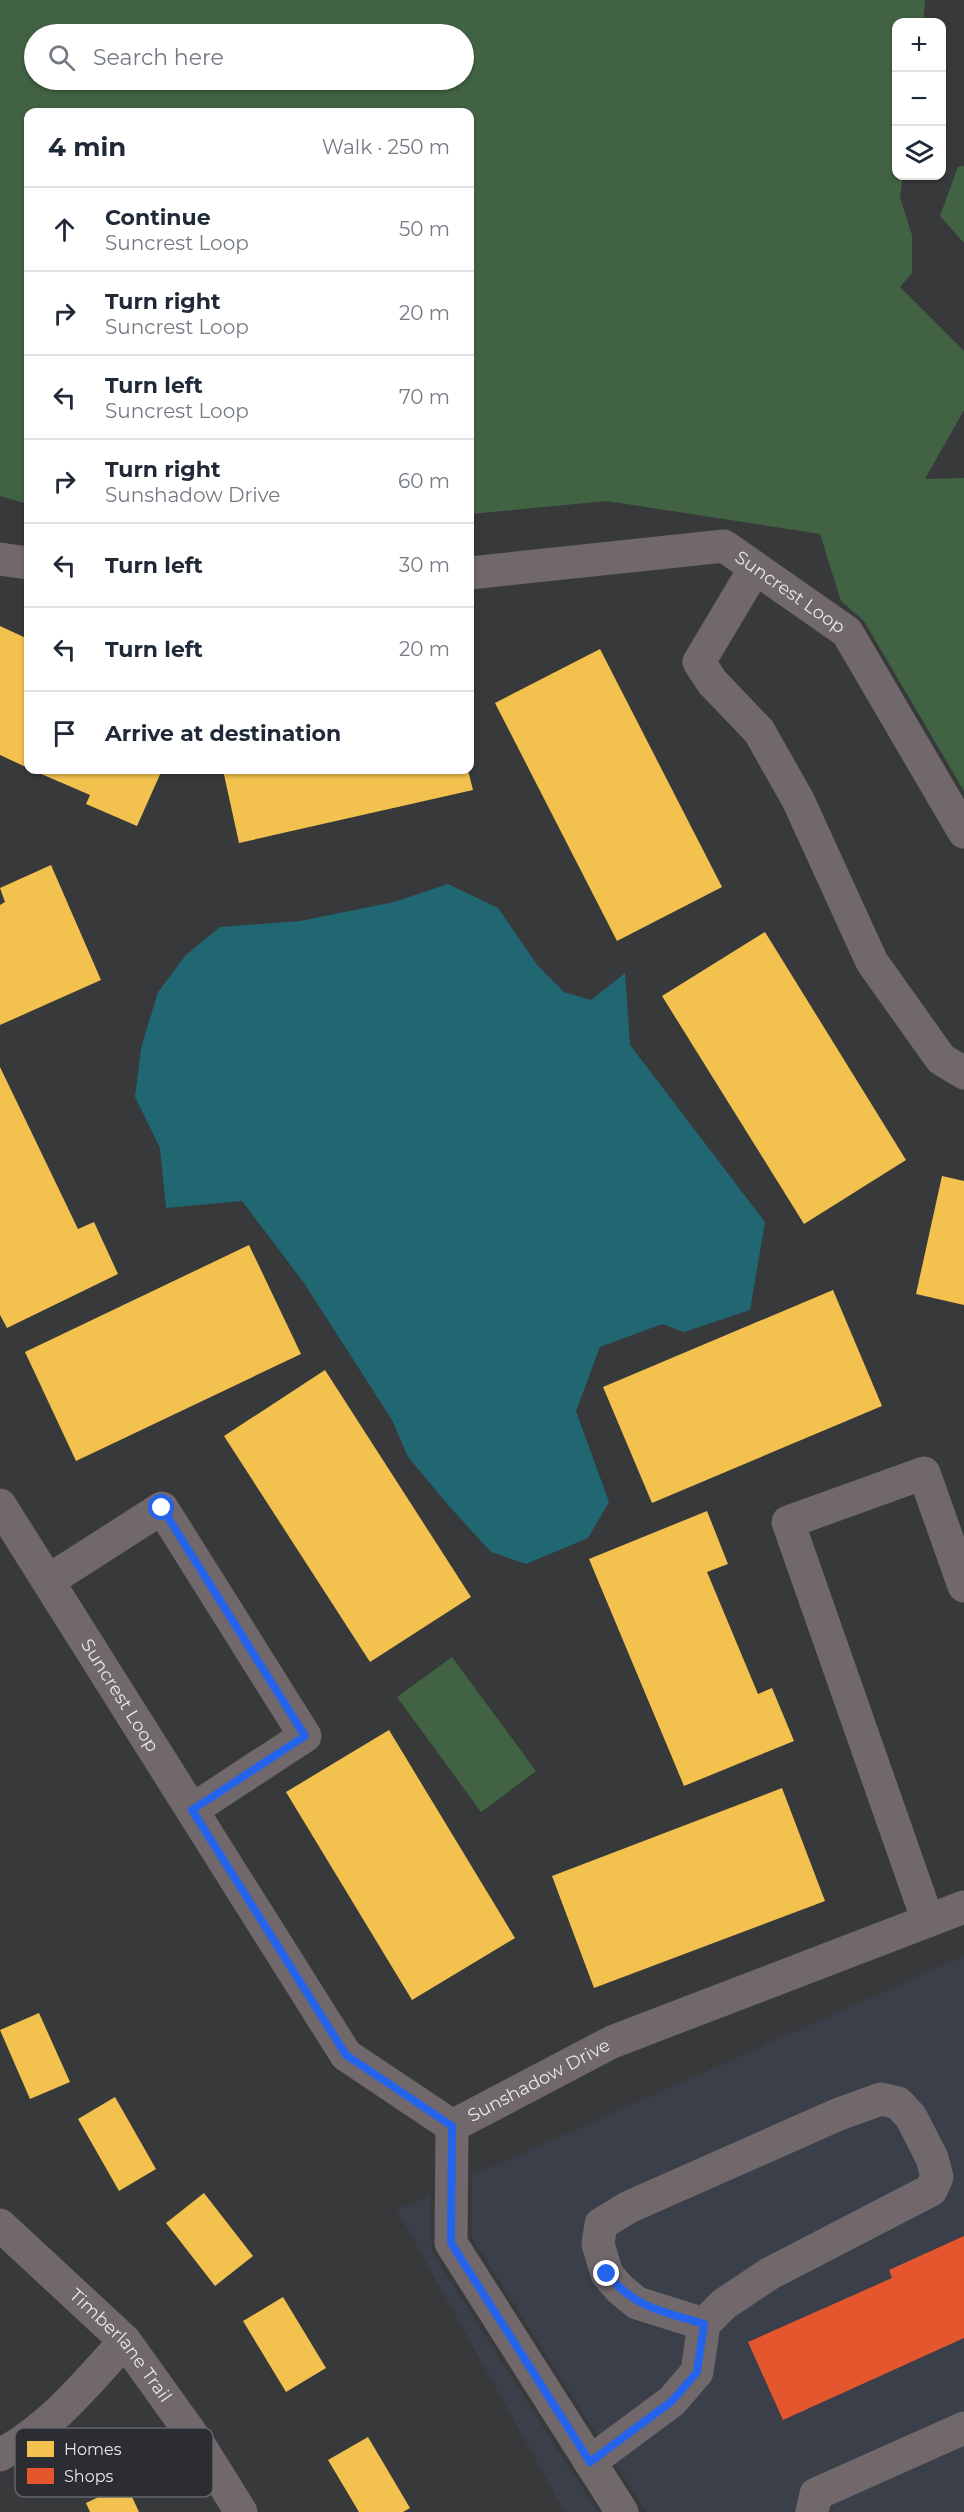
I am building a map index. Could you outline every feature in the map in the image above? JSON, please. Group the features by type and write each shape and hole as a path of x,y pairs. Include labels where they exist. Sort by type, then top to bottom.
{"street":[{"name":"Suncrest Loop","path":"474,573 724,546 847,632 964,832"},
{"path":"0,559 24,562"},
{"path":"755,568 699,662 712,682 759,731 798,800 872,962 941,1059 964,1073"},
{"path":"928,1921 788,1522 924,1473 964,1586"},
{"name":"Suncrest Loop","path":"0,1504 346,2055 452,2126"},
{"path":"48,1581 162,1508 305,1736 192,1810"},
{"name":"Sunshadow Drive","path":"622,2512 451,2243 452,2126 612,2042 964,1907"},
{"path":"590,2462 672,2401 697,2372 704,2324 724,2304 769,2274 931,2190 937,2177 932,2158 911,2117 898,2103 881,2099 839,2114 629,2207 601,2224 598,2244 607,2274 620,2289 637,2303 704,2324"},
{"name":"Timberlane Trail","path":"0,2225 125,2341 187,2428"},
{"path":"41,2428 53,2418 125,2341"},
{"path":"812,2512 816,2494 964,2428"},
{"path":"0,2455 15,2447"},
{"name":"Timberlane Trail","path":"213,2467 241,2512"}],"shaded area":[{"path":"964,1956 964,2512 646,2512 472,2238 472,2176"},
{"path":"430,2195 431,2241 434,2255 597,2512 565,2512 397,2210"}],"green space":[{"path":"0,0 925,0 923,18 892,18 892,180 902,180 900,198 912,235 912,273 900,287 964,351 964,410 925,479 964,478 964,791 864,621 841,601 820,534 607,501 474,514 474,108 24,108 24,503 0,496"},
{"path":"964,166 964,243 940,216 958,167"},
{"path":"452,1657 536,1771 481,1812 397,1697"}],"water":[{"path":"448,884 498,908 538,966 564,992 591,1000 625,973 630,1045 765,1222 750,1310 684,1332 662,1324 600,1347 576,1411 609,1502 588,1538 526,1564 491,1552 408,1457 392,1420 304,1283 242,1201 166,1208 160,1148 135,1097 141,1048 158,992 186,955 220,927 300,921 394,902"}],"building: Homes":[{"path":"0,626 24,637 24,766 0,755"},
{"path":"600,649 722,887 617,941 495,703"},
{"path":"41,774 160,774 137,826 86,804 90,795"},
{"path":"224,774 469,774 473,790 239,843"},
{"path":"51,865 101,980 0,1025 0,905 5,902 0,888"},
{"path":"765,932 906,1160 804,1224 662,996"},
{"path":"0,1067 78,1229 94,1222 118,1274 7,1328 0,1315"},
{"path":"942,1176 964,1181 964,1305 916,1294"},
{"path":"249,1245 301,1354 76,1461 25,1352"},
{"path":"833,1290 882,1406 652,1503 603,1387"},
{"path":"325,1370 471,1597 370,1662 224,1436"},
{"path":"707,1511 728,1564 707,1572 758,1694 772,1688 794,1741 684,1786 589,1559"},
{"path":"389,1730 515,1938 412,2000 286,1792"},
{"path":"782,1788 825,1901 594,1988 552,1876"},
{"path":"39,2013 70,2082 30,2099 0,2030"},
{"path":"115,2097 156,2169 119,2191 78,2119"},
{"path":"204,2193 253,2256 215,2286 166,2223"},
{"path":"283,2297 326,2368 286,2392 243,2321"},
{"path":"368,2437 410,2508 403,2512 359,2512 328,2460"},
{"path":"99,2497 132,2497 139,2512 90,2512 86,2503"}],"building: Shops":[{"path":"964,2236 964,2338 783,2420 748,2342 892,2278 889,2270"}],"route":[{"path":"162,1508 305,1736 192,1810 346,2055 452,2126 451,2243 590,2462 672,2401 697,2372 704,2324 637,2303 607,2274"}]}
